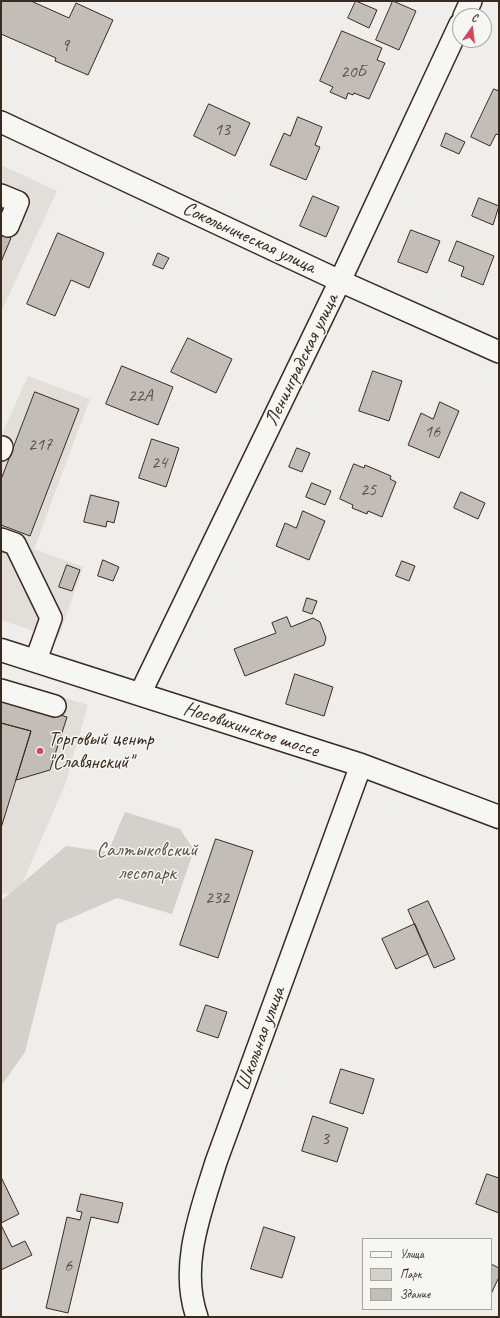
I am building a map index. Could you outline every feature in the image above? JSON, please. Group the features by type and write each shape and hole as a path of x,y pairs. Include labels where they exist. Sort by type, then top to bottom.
{"main road":[{"name":"Носовихинское шоссе","path":"1,650 361,765 499,817"}],"street":[{"name":"Ленинградская улица","path":"140,694 340,281 452,41"},
{"name":"Сокольническая улица","path":"1,122 340,281 499,352"},
{"path":"1,195 18,202 8,226"},
{"path":"1,539 15,544 51,618 36,660"},
{"path":"1,690 55,706"},
{"name":"Школьная улица","path":"197,1317 191,1292 190,1272 196,1232 216,1162 361,765"}],"shaded area":[{"path":"1,165 57,191 1,312"},
{"path":"28,376 90,399 34,549 83,567 58,639 1,620 1,436"},
{"path":"1,678 88,705 65,785 18,893 1,894"}],"green space":[{"name":"Салтыковский лесопарк","path":"125,812 180,829 194,850 172,914 117,898 57,924 25,1052 1,1086 1,901 66,846 108,852"}],"building":[{"path":"1,1 31,1 69,18 76,3 113,20 88,75 55,61 56,58 1,34"},
{"path":"356,1 377,10 369,28 348,18"},
{"path":"393,1 416,11 399,50 376,40"},
{"path":"342,31 382,48 377,60 385,63 369,99 354,93 353,95 348,93 346,99 330,92 333,87 320,81"},
{"path":"494,89 499,91 499,135 496,134 490,146 471,137"},
{"path":"209,104 250,123 235,156 194,136"},
{"path":"298,117 322,127 315,145 320,147 306,180 270,165 284,133 290,136"},
{"path":"446,133 465,142 459,154 441,146"},
{"path":"313,196 339,207 326,237 300,226"},
{"path":"479,198 499,206 493,225 472,216"},
{"path":"411,230 440,241 427,273 398,262"},
{"path":"1,233 11,238 1,262"},
{"path":"58,233 104,253 89,288 71,280 55,316 27,304"},
{"path":"457,241 494,256 483,285 461,276 464,267 449,261"},
{"path":"158,253 169,258 163,269 153,265"},
{"path":"188,338 232,359 216,393 171,372"},
{"path":"122,366 173,387 158,425 106,404"},
{"path":"373,371 402,381 389,421 359,411"},
{"path":"35,392 79,409 30,536 1,525 1,480"},
{"path":"440,402 459,411 439,458 408,445 421,413 433,419"},
{"path":"152,439 179,448 166,487 139,478"},
{"path":"297,448 310,453 302,472 289,467"},
{"path":"354,464 364,468 365,465 391,476 390,479 396,482 382,517 368,511 367,514 352,508 353,505 340,499"},
{"path":"312,483 331,491 325,505 306,497"},
{"path":"461,492 485,503 478,519 454,508"},
{"path":"91,495 119,502 114,523 107,521 106,527 84,522"},
{"path":"303,511 325,521 309,560 276,546 285,523 296,528"},
{"path":"103,560 119,567 113,581 98,576"},
{"path":"402,561 415,566 409,581 396,576"},
{"path":"67,565 80,570 72,591 59,587"},
{"path":"307,598 317,601 312,614 303,611"},
{"path":"287,617 291,627 313,618 320,622 326,638 324,645 245,676 234,649 276,633 272,623"},
{"path":"295,674 333,687 324,716 286,704"},
{"name":"Торговый центр \"Славянский\"","path":"1,697 67,717 50,770 16,780 31,731 1,723"},
{"path":"1,723 31,731 1,828"},
{"path":"216,839 253,851 218,958 180,945"},
{"path":"428,901 455,959 434,968 408,910"},
{"path":"415,924 428,954 396,969 382,939"},
{"path":"206,1005 227,1012 218,1038 197,1031"},
{"path":"341,1069 374,1079 363,1114 330,1103"},
{"path":"313,1116 348,1128 337,1162 302,1151"},
{"path":"487,1174 499,1178 499,1213 476,1204"},
{"path":"1,1177 19,1214 1,1223"},
{"path":"81,1194 123,1203 118,1223 91,1217 68,1313 46,1308 67,1217 80,1220 82,1212 77,1211"},
{"path":"1,1225 12,1247 25,1241 32,1255 1,1270"},
{"path":"264,1227 295,1237 282,1278 251,1269"},
{"path":"492,1264 499,1268 499,1277 492,1292"}],"place":[{"name":"Торговый центр \"Славянский\"","path":"40,751"}]}
